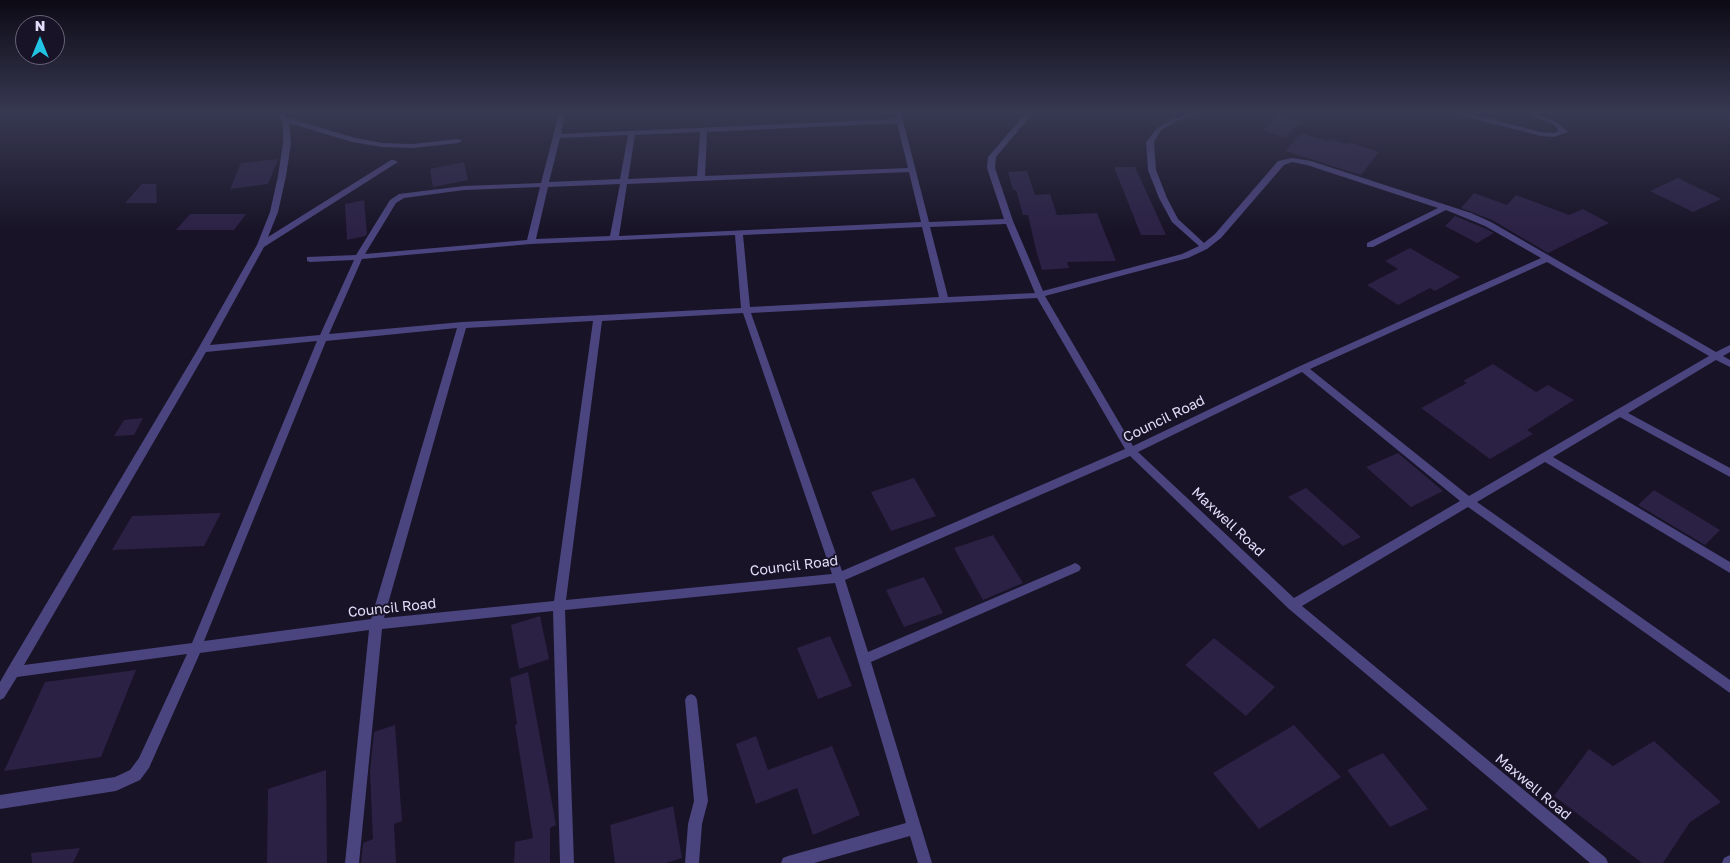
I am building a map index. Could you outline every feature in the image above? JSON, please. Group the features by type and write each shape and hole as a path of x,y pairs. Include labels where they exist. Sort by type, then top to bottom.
{"street":[{"path":"0,694 253,261 274,212 285,153"},
{"path":"531,242 552,153"},
{"path":"614,239 628,153"},
{"path":"701,180 703,153"},
{"path":"908,153 927,224 944,300"},
{"name":"Maxwell Road","path":"996,153 992,158 991,168 1008,222 1040,294 1131,451 1293,605 1601,863"},
{"path":"1151,153 1152,170 1163,198 1175,220 1204,247"},
{"path":"203,349 462,325 1040,294 1185,256 1204,247 1218,236 1281,163 1292,160 1308,163 1488,224 1730,364"},
{"path":"261,245 394,162"},
{"path":"0,802 116,784 135,775 144,763 196,647 323,338 359,257 393,202 402,196 464,188 701,180 912,170"},
{"path":"1370,245 1444,208"},
{"path":"310,259 359,257 531,242 1008,222"},
{"path":"739,233 746,310 839,578 924,863"},
{"name":"Council Road","path":"12,672 376,624 839,578 1131,451 1303,368 1547,259"},
{"path":"567,863 559,607 598,318"},
{"path":"352,863 376,624 462,325"},
{"path":"1293,605 1730,348"},
{"path":"1303,368 1466,502 1730,687"},
{"path":"1620,413 1730,473"},
{"path":"1544,456 1730,568"},
{"path":"863,660 1075,568"},
{"path":"691,700 701,801 695,824 692,863"},
{"path":"788,863 914,828"}],"building":[{"path":"1292,153 1378,153 1361,175"},
{"path":"278,159 268,184 230,189 241,163"},
{"path":"464,162 468,180 433,187 430,169"},
{"path":"1114,167 1135,167 1166,235 1141,235"},
{"path":"1027,171 1035,195 1050,194 1057,215 1097,213 1116,261 1067,262 1069,268 1042,270 1028,215 1023,215 1016,190 1013,190 1008,172"},
{"path":"1678,178 1721,199 1693,212 1650,191"},
{"path":"142,184 156,184 157,203 125,203"},
{"path":"1474,193 1507,205 1516,195 1569,215 1583,209 1609,223 1548,253 1492,220 1461,208"},
{"path":"364,200 367,234 347,240 345,204"},
{"path":"190,214 246,214 234,230 176,230"},
{"path":"1455,216 1494,233 1477,243 1445,226"},
{"path":"1410,248 1460,277 1435,291 1430,288 1398,305 1367,285 1398,269 1385,261"},
{"path":"1493,364 1536,392 1548,385 1574,400 1527,430 1533,434 1490,459 1421,408 1467,383 1463,381"},
{"path":"143,418 134,435 114,436 124,420"},
{"path":"1398,453 1443,491 1411,507 1366,467"},
{"path":"914,478 936,516 891,531 871,492"},
{"path":"1306,488 1361,537 1343,546 1288,497"},
{"path":"1654,490 1720,530 1705,545 1638,505"},
{"path":"221,513 204,546 112,550 132,516"},
{"path":"993,535 1023,583 983,600 954,548"},
{"path":"924,577 943,613 904,627 886,590"},
{"path":"540,616 549,659 519,669 511,625"},
{"path":"830,636 852,686 818,699 797,648"},
{"path":"1214,638 1275,687 1246,716 1185,665"},
{"path":"136,670 101,757 4,771 45,682"},
{"path":"528,672 556,825 550,828 550,863 514,863 515,842 533,838 515,725 517,724 510,678"},
{"path":"395,725 402,821 394,824 396,863 361,863 363,843 373,839 370,771 374,732"},
{"path":"1294,725 1341,777 1259,829 1213,773"},
{"path":"756,736 768,770 832,746 860,815 813,835 797,788 756,804 736,744"},
{"path":"1654,741 1721,802 1690,822 1663,863 1642,863 1554,796 1589,749 1613,766"},
{"path":"1383,753 1428,809 1390,827 1347,770"},
{"path":"326,770 327,863 267,863 268,789"},
{"path":"673,806 682,858 666,863 615,863 610,825"},
{"path":"80,848 73,863 32,863 31,853"}]}
